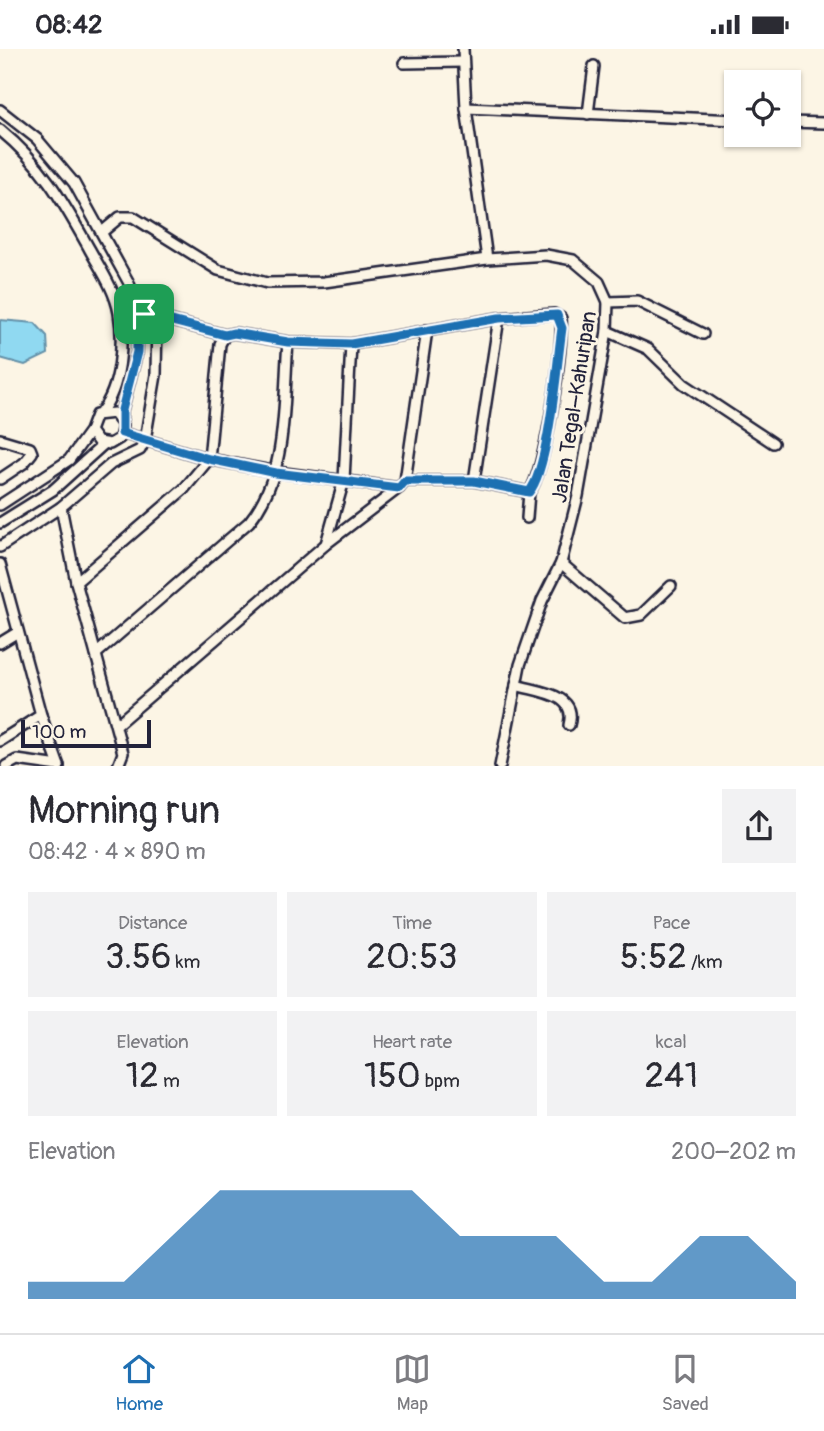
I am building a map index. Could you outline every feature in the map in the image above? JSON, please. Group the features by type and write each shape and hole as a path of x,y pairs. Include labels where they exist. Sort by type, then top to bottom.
{"street":[{"path":"463,49 466,108 487,258"},
{"path":"404,62 463,62"},
{"path":"588,114 594,66"},
{"path":"466,108 724,119"},
{"path":"0,110 37,139 74,183 128,283 138,312 137,352 122,410 122,433 115,442 104,444 53,490 0,523"},
{"path":"801,122 824,123"},
{"path":"0,130 44,172 60,194 109,283 119,312 121,346 115,384 102,412 92,419 90,431 69,460 0,505"},
{"name":"Jalan Tegal–Kahuripan","path":"102,232 120,217 132,217 218,270 267,283 324,282 487,258 546,255 573,260 592,273 608,302 607,331 578,496 561,563 542,601 516,685 500,766"},
{"path":"608,302 637,301 703,334"},
{"path":"138,312 225,335 234,333 288,342 351,344 499,318 554,314 561,320 542,458 535,483 529,492 527,518"},
{"path":"0,547 61,507 111,464 140,450 150,441 156,375 157,316"},
{"path":"474,481 499,318"},
{"path":"116,725 326,544 402,484 427,330"},
{"path":"607,331 648,349 684,384 773,443"},
{"path":"76,582 184,489 209,459 220,344 225,335"},
{"path":"96,654 249,522 276,473 288,342"},
{"path":"326,544 344,480 351,344"},
{"path":"102,412 114,413 122,422"},
{"path":"90,431 93,437 104,444"},
{"path":"122,433 209,459 276,473 402,484 474,481 529,492"},
{"path":"0,439 30,448 32,453 24,463 0,479"},
{"path":"61,507 76,582 123,753 118,766"},
{"path":"561,563 625,618 641,615 671,586"},
{"path":"0,564 41,715 59,766 17,760 7,764 0,754"},
{"path":"0,643 18,632"},
{"path":"516,685 563,699 570,708 569,725"},
{"path":"0,741 41,715"}],"water":[{"path":"0,320 35,323 47,336 48,354 25,365 0,358"}],"route":[{"path":"138,312 144,314 225,335 234,333 288,342 351,344 499,318 557,315 561,318 562,328 542,458 533,488 529,492 474,481 405,481 399,488 276,473 209,459 122,433 122,410 137,352 138,312"}]}
